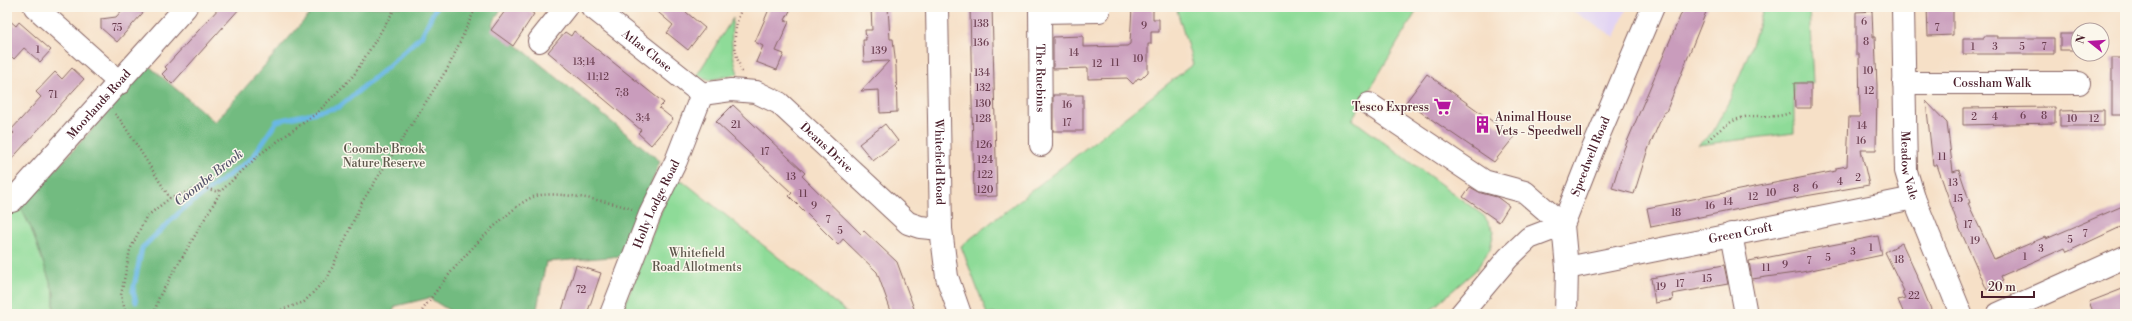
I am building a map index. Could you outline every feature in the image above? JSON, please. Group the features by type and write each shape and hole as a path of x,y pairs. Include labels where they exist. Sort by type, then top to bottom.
{"street":[{"path":"35,7 120,83"},
{"name":"Moorlands Road","path":"12,201 120,83 186,7"},
{"path":"539,41 566,7"},
{"name":"Atlas Close","path":"592,7 702,94"},
{"name":"Whitefield Road","path":"937,7 941,228 947,277 960,314"},
{"name":"Speedwell Road","path":"1566,314 1567,268 1563,226 1592,151 1653,7"},
{"name":"Meadow Vale","path":"1903,7 1906,171 1914,198 1961,314"},
{"name":"The Ruebins","path":"1041,145 1040,9 1099,11"},
{"name":"Cossham Walk","path":"1904,83 2079,82"},
{"name":"Deans Drive","path":"702,94 731,90 756,92 779,103 908,223 920,227 941,228"},
{"name":"Holly Lodge Road","path":"611,314 650,214 676,161 702,94"},
{"path":"1369,104 1484,181 1525,192 1563,226 1529,238 1508,258 1460,314"},
{"name":"Green Croft","path":"1567,268 1914,198"},
{"path":"1731,234 1746,314"},
{"path":"1998,314 2125,258"}],"path":[{"path":"154,314 159,296 222,190 260,154 317,113 354,75 396,7"},
{"path":"270,314 304,302 328,277 362,202 449,66 476,7"},
{"path":"742,7 734,30 736,57 743,77 756,92"},
{"path":"102,101 122,122 170,198"},
{"path":"1708,140 1724,125 1736,120 1746,117 1780,117 1792,112"},
{"path":"126,314 121,295 130,250 146,216 170,198 201,187 216,191 222,190"},
{"path":"420,314 440,283 491,229 523,202 534,196 557,195 614,203 650,214"}],"shaded area":[{"path":"1566,7 1627,7 1615,37"}],"green space":[{"name":"Coombe Brook Nature Reserve","path":"316,7 502,7 492,25 660,161 624,256 546,262 536,314 455,314 429,298 396,306 391,314 54,314 54,293 31,228 19,204 36,185 40,187 149,66 215,122"},
{"path":"1176,7 1419,7 1352,119 1484,216 1494,231 1490,249 1476,270 1426,314 1178,314 1174,309 1169,314 987,314 961,246 1193,64"},
{"path":"1764,7 1809,7 1813,83 1794,83 1794,133 1698,145 1713,132 1731,97 1752,45"},
{"path":"733,18 732,46 738,74 710,80 697,75"},
{"name":"Whitefield Road Allotments","path":"674,179 683,181 849,314 621,314"},
{"path":"19,204 31,228 54,293 54,314 7,314 7,210 11,213"}],"building":[{"path":"125,7 148,7 117,42 101,28 101,19 116,17"},
{"path":"220,7 241,7 172,84 162,74 167,69 165,67"},
{"path":"508,7 524,7 534,14 513,46 491,30"},
{"path":"652,7 680,7 705,28 688,50 667,33 673,25"},
{"path":"770,7 792,7 785,20 789,22 776,51 784,54 777,70 756,62 763,46 755,42"},
{"path":"871,7 888,7 890,39 893,39 896,67 897,112 880,113 879,90 861,91 889,61 864,62 863,40 866,40 865,30 872,30"},
{"path":"970,7 992,7 997,196 974,197"},
{"path":"1132,7 1153,7 1153,19 1159,19 1159,32 1151,32 1151,44 1148,44 1148,72 1141,79 1138,78 1133,84 1127,78 1088,79 1088,68 1053,69 1053,37 1083,36 1083,47 1127,46 1130,44"},
{"path":"1684,7 1708,7 1666,112 1664,112 1647,152 1634,194 1612,188 1624,149"},
{"path":"1927,7 1953,8 1953,35 1928,36"},
{"path":"1872,11 1873,37 1875,37 1877,86 1876,150 1861,150 1869,185 1788,199 1651,227 1647,208 1836,171 1836,168 1847,166 1849,117 1860,117 1859,54 1856,54 1856,12"},
{"path":"7,18 16,26 19,22 51,50 40,62 24,48 14,59 7,52"},
{"path":"574,31 664,103 659,108 673,119 651,145 638,133 641,130 548,52 565,32 571,36"},
{"path":"2060,34 2070,34 2070,50 2060,50"},
{"path":"1984,36 1997,36 1997,38 2054,38 2054,54 1963,54 1963,38 1984,38"},
{"path":"2112,58 2125,58 2125,115 2112,115"},
{"path":"72,68 84,79 7,164 7,140 14,133 11,130 41,97 36,92 55,72 62,79"},
{"path":"1427,74 1514,137 1494,162 1406,102"},
{"path":"1794,83 1811,83 1811,108 1795,108"},
{"path":"1053,95 1083,95 1083,131 1053,131"},
{"path":"1926,101 1947,123 1953,172 1959,170 1970,203 1968,203 1994,259 2045,237 2046,239 2125,205 2125,225 2067,252 2065,248 2001,276 2003,281 1987,290 1958,225 1937,165 1933,165"},
{"path":"733,105 805,173 802,176 861,234 864,231 897,262 916,314 892,314 877,272 843,239 838,245 789,196 792,193 716,122"},
{"path":"2055,107 2055,123 1963,125 1963,108"},
{"path":"2104,110 2104,126 2060,126 2060,111"},
{"path":"885,124 898,141 873,161 859,144"},
{"path":"1470,187 1481,193 1497,197 1509,206 1499,222 1463,197"},
{"path":"1878,236 1882,255 1802,272 1752,279 1749,261"},
{"path":"1902,243 1933,314 1904,314 1898,300 1905,298 1902,292 1904,291 1885,252"},
{"path":"576,265 601,273 587,314 561,314"},
{"path":"1724,265 1728,284 1672,294 1673,300 1655,303 1651,278"},
{"path":"2125,288 2125,314 2094,314 2089,302"}],"waterway":[{"name":"Coombe Brook","path":"136,302 133,291 142,248 183,209 252,158 277,121 339,107 385,69 422,35 436,7"}],"place":[{"name":"Tesco Express","path":"1442,107"},
{"name":"Animal House Vets - Speedwell","path":"1482,124"}]}
